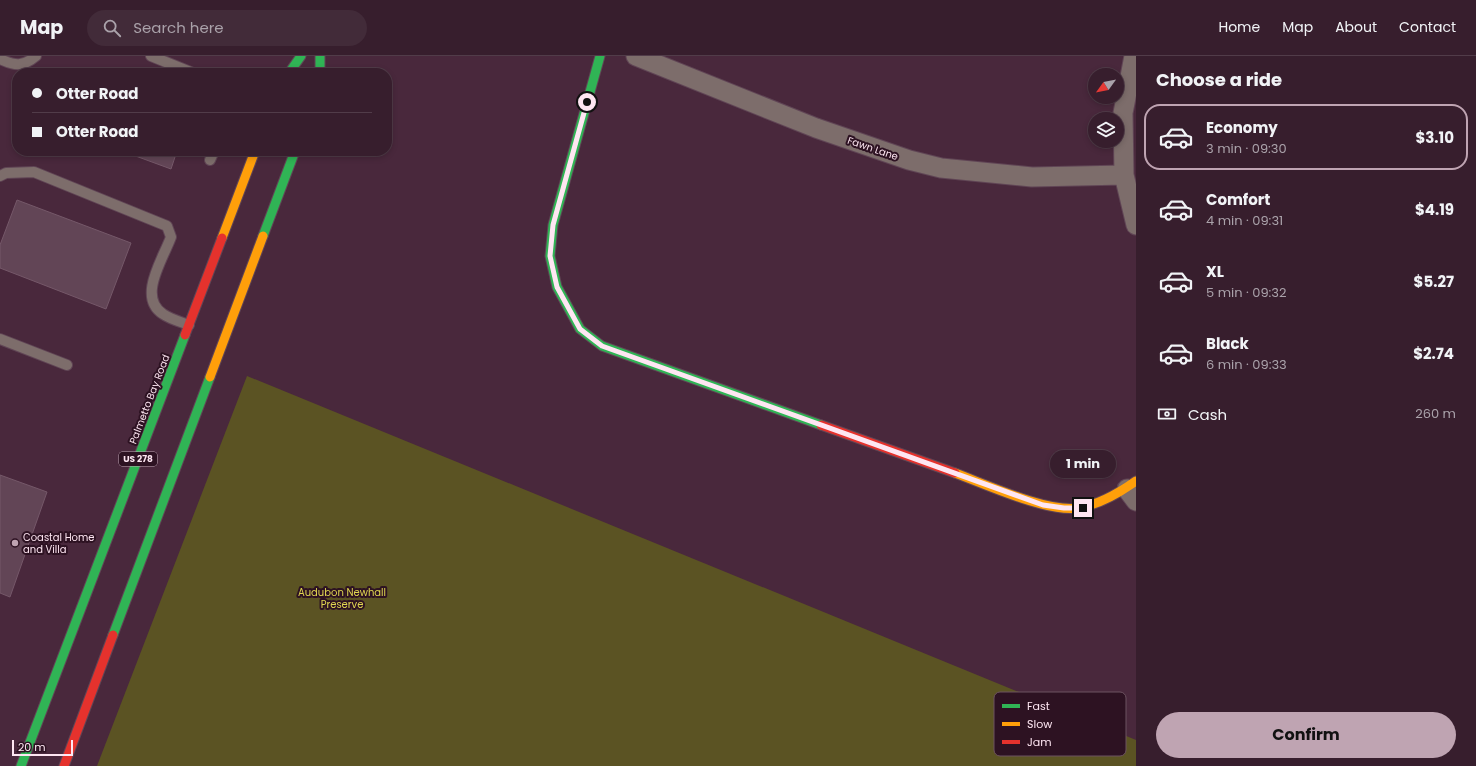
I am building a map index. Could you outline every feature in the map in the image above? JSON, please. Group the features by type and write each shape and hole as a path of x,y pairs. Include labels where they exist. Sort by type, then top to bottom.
{"main road":[{"path":"293,68 301,56"},
{"path":"320,56 320,68"},
{"path":"600,56 553,225 550,256 557,287 580,329 602,346 1043,505 1064,508 1083,508 1133,490"},
{"name":"Palmetto Bay Road","path":"21,766 253,156"},
{"path":"64,766 293,156"}],"street":[{"name":"Fawn Lane","path":"636,56 816,128 909,160 941,168 1032,177 1124,175"},
{"path":"1134,56 1124,113 1124,175 1136,225"}],"lane":[{"path":"0,59 12,65 29,62 36,56"},
{"path":"151,56 181,68"},
{"path":"0,176 6,173 34,172 167,226 171,237 152,286 151,298 156,309 164,315 189,325"},
{"path":"0,339 67,365"}],"green space":[{"name":"Audubon Newhall Preserve","path":"247,376 1019,692 994,692 994,756 1126,756 1126,736 1136,740 1136,766 97,766"}],"building":[{"path":"136,156 175,156 171,169"},
{"path":"17,200 131,243 106,309 0,268 0,245"},
{"name":"Coastal Home and Villa","path":"0,475 47,492 10,597 0,593"}],"traffic: fast":[{"path":"293,68 301,56"},
{"path":"320,56 320,68"},
{"path":"600,56 553,225 550,256 557,287 580,329 602,346 821,425"},
{"path":"263,236 293,156"},
{"path":"21,766 185,335"},
{"path":"113,635 210,377"}],"traffic: slow":[{"path":"222,238 253,156"},
{"path":"210,377 263,236"},
{"path":"955,473 1034,502 1065,508 1078,508 1094,504 1116,494 1136,481"}],"traffic: jam":[{"path":"185,335 222,238"},
{"path":"821,425 955,473"},
{"path":"64,766 113,635"}],"place":[{"name":"Coastal Home and Villa","path":"15,543"}],"route":[{"path":"587,102 553,225 550,256 557,287 580,329 602,346 1043,505 1064,508 1083,508"}]}
